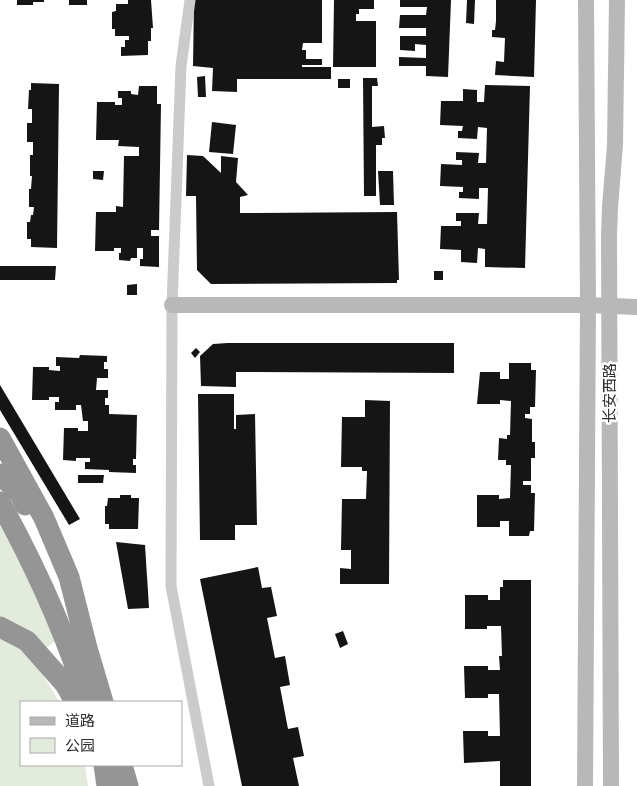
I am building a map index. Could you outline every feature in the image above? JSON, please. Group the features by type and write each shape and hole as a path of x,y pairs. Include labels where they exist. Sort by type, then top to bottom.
{"highway":[{"path":"0,438 44,518 69,577 103,701"},
{"path":"0,474 20,494 56,569 87,648"},
{"path":"0,502 25,547 53,612 75,665 86,701"},
{"path":"0,627 27,641 65,684 74,701"},
{"path":"104,766 107,786"},
{"path":"122,766 128,786"}],"main road":[{"name":"长安西路","path":"585,786 588,305 586,0"},
{"name":"长安西路","path":"611,786 610,207 615,145 617,0"},
{"path":"172,305 588,305 637,307"}],"street":[{"path":"190,0 181,66 172,305 171,586 209,786"}],"green space":[{"path":"0,474 56,641 33,657 58,701 20,701 20,766 85,766 88,786 0,786"}],"building":[{"path":"17,0 44,0 44,2 33,2 33,5 17,5"},
{"path":"69,0 87,0 87,5 69,5"},
{"path":"128,0 151,0 153,28 151,28 151,41 148,41 148,55 121,56 121,47 125,47 125,40 129,40 129,36 115,36 115,29 112,29 112,12 116,11 116,4 128,4"},
{"path":"194,0 322,0 322,43 303,43 302,50 306,50 306,59 322,59 322,65 302,65 302,67 331,67 331,79 237,79 237,92 212,91 213,68 193,66"},
{"path":"334,0 374,0 374,9 359,9 359,14 356,14 356,21 376,21 376,67 333,67"},
{"path":"400,0 451,0 448,77 426,76 426,66 399,66 399,57 426,58 426,45 415,44 415,51 400,50 400,36 426,36 426,28 399,28 400,15 426,15 427,7 400,7"},
{"path":"467,0 475,0 474,24 466,23"},
{"path":"496,0 536,0 534,77 495,75 496,61 504,62 505,38 492,37 492,30 495,30 496,21"},
{"path":"205,76 206,97 198,97 197,77"},
{"path":"363,78 377,78 378,86 372,86 372,127 384,126 385,138 382,138 382,145 376,145 376,196 364,196"},
{"path":"338,79 350,79 350,88 338,88"},
{"path":"31,83 59,84 57,248 31,247 31,239 27,239 27,222 30,222 34,207 29,207 29,189 31,189 32,176 30,176 30,155 33,155 33,142 27,142 27,123 32,123 32,109 28,109"},
{"path":"485,85 530,86 525,268 485,267 485,249 478,248 477,263 461,262 461,250 440,249 441,226 461,226 461,221 456,221 456,213 479,213 478,224 487,224 488,188 479,188 479,199 459,198 459,192 463,192 463,187 440,186 441,164 462,165 462,160 456,160 456,152 479,153 478,163 486,163 487,128 478,127 477,139 458,138 458,131 462,131 463,126 440,125 441,101 463,101 463,89 477,90 477,102 484,102"},
{"path":"139,86 157,86 157,104 161,104 159,230 151,230 151,236 159,236 159,267 140,266 140,259 143,259 143,248 137,248 137,258 131,258 130,261 119,260 121,248 114,248 114,251 95,251 96,212 116,212 116,206 123,207 124,156 139,156 139,147 118,146 119,140 96,140 97,102 115,102 115,105 122,105 122,98 118,98 118,91 131,91 131,94 138,95"},
{"path":"212,122 236,125 233,154 209,152"},
{"path":"187,155 203,156 221,173 221,156 238,158 236,182 248,195 240,197 240,213 397,212 399,280 397,280 397,283 211,284 197,270 196,196 186,196"},
{"path":"93,171 104,171 103,180 93,179"},
{"path":"378,171 393,171 394,205 380,205"},
{"path":"0,266 56,266 55,280 0,280"},
{"path":"434,271 443,271 443,280 434,280"},
{"path":"137,284 137,295 127,295 127,285"},
{"path":"454,343 454,373 236,372 236,387 201,386 200,356 213,344"},
{"path":"196,348 200,352 195,358 191,353"},
{"path":"80,355 107,356 107,362 104,362 104,369 108,369 108,378 97,378 96,390 108,390 108,398 105,398 105,405 109,405 109,414 137,415 136,459 133,459 133,465 136,465 136,473 85,469 85,462 90,462 90,458 76,458 76,461 63,460 64,428 78,428 78,431 88,431 88,421 83,421 81,405 76,405 76,410 55,410 55,402 59,402 59,397 49,397 49,400 32,400 33,367 49,367 49,370 60,371 60,366 56,366 56,357 79,358"},
{"path":"509,363 531,363 531,370 536,370 535,407 530,407 530,414 525,414 525,418 532,419 532,442 535,442 535,458 531,458 531,481 523,481 523,485 531,485 531,493 535,493 534,531 530,531 529,536 509,536 509,521 500,521 500,527 477,527 477,495 499,495 499,499 510,498 511,465 506,465 506,460 498,460 499,438 507,439 507,435 510,435 511,401 500,400 500,404 477,404 480,372 500,372 500,379 509,379"},
{"path":"0,385 80,519 69,525 0,410"},
{"path":"198,394 234,394 234,429 236,429 236,415 255,414 257,525 235,525 235,540 200,540"},
{"path":"365,400 390,401 389,584 340,584 340,568 351,569 351,550 341,550 342,499 366,499 367,471 362,471 362,467 341,467 342,417 365,417"},
{"path":"78,475 104,475 103,483 78,483"},
{"path":"120,495 131,495 131,498 139,498 138,529 109,529 109,524 105,524 105,506 107,506 108,498 120,498"},
{"path":"116,542 145,545 149,608 128,609"},
{"path":"258,567 262,588 271,587 277,616 267,618 275,658 285,656 290,685 280,687 288,729 298,727 304,756 293,758 299,786 242,786 200,579"},
{"path":"503,580 531,580 531,786 500,786 500,761 464,763 463,731 488,731 488,736 500,736 499,694 488,694 488,698 465,698 464,666 488,666 488,670 500,670 499,656 502,656 501,626 487,626 487,629 465,629 465,595 488,595 488,600 500,600 500,587 503,587"},
{"path":"343,631 348,644 340,648 335,634"}]}
